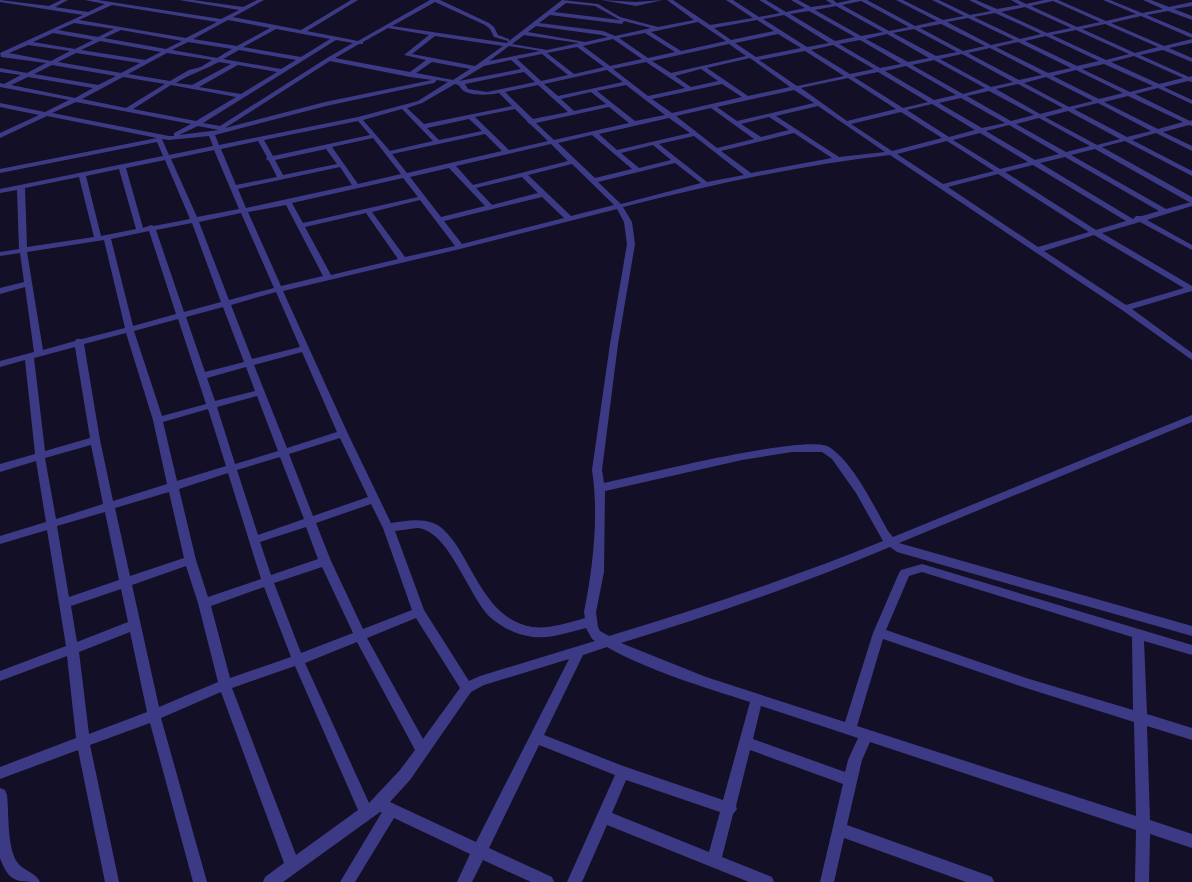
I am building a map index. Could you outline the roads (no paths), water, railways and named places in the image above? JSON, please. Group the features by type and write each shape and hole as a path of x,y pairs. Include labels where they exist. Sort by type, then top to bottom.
{"street":[{"path":"0,0 88,14"},
{"path":"49,8 65,0"},
{"path":"88,0 275,27 361,43"},
{"path":"1,55 118,0"},
{"path":"182,0 243,10"},
{"path":"250,0 259,1"},
{"path":"302,32 355,0"},
{"path":"216,131 326,61 435,0 487,24 492,28 496,36 511,43"},
{"path":"481,65 565,0 596,5 612,15 658,29"},
{"path":"604,0 636,4 660,0"},
{"path":"670,0 798,88 818,104 941,187 1188,348 1192,357"},
{"path":"729,0 1094,232 1191,288"},
{"path":"762,0 1033,164 1130,220"},
{"path":"794,0 1164,211"},
{"path":"829,0 1192,202"},
{"path":"710,27 861,0 1192,174"},
{"path":"899,0 1192,149"},
{"path":"936,0 1191,123"},
{"path":"972,0 1192,102"},
{"path":"1014,0 1191,79"},
{"path":"669,75 701,67 805,49 1053,0 1192,60"},
{"path":"1106,0 1192,36"},
{"path":"1146,0 1192,18"},
{"path":"0,136 76,99 259,1"},
{"path":"0,254 102,238 288,202 551,141 1142,15 1191,2"},
{"path":"582,18 596,5"},
{"path":"548,13 635,23"},
{"path":"74,20 187,40 461,83 525,70"},
{"path":"579,30 597,20"},
{"path":"0,191 216,146 358,119 404,108 424,100 481,65 700,20"},
{"path":"535,24 603,33 648,58 689,88"},
{"path":"127,110 174,83 191,70 203,68 275,27"},
{"path":"389,27 511,43 547,52 572,74"},
{"path":"2,86 121,28"},
{"path":"557,38 570,28"},
{"path":"52,31 304,75"},
{"path":"646,31 679,52"},
{"path":"461,83 470,92 501,92 572,74 778,32"},
{"path":"435,33 406,54 474,68"},
{"path":"524,33 588,43"},
{"path":"0,105 168,138 198,123 335,38"},
{"path":"846,122 1192,40"},
{"path":"27,42 145,62"},
{"path":"578,45 749,175"},
{"path":"1,55 195,86 242,96"},
{"path":"513,59 573,113"},
{"path":"410,75 430,60"},
{"path":"195,86 237,64"},
{"path":"701,67 747,98"},
{"path":"0,70 98,87"},
{"path":"0,364 79,341 279,289 460,247 706,184 838,159 891,153 1191,79"},
{"path":"0,171 159,139 216,131 325,104 440,80"},
{"path":"646,98 721,82"},
{"path":"556,98 626,83"},
{"path":"2,86 198,123 216,131"},
{"path":"592,90 634,124"},
{"path":"501,92 619,206 628,222 631,244 614,344 597,470 600,488 598,572 590,622 596,635 606,642 704,682 1192,841"},
{"path":"736,123 818,104"},
{"path":"530,122 610,105"},
{"path":"712,106 760,139"},
{"path":"421,127 515,107"},
{"path":"404,108 437,142"},
{"path":"770,115 838,159"},
{"path":"470,116 507,152"},
{"path":"358,119 375,136 460,247"},
{"path":"941,187 1191,123"},
{"path":"0,126 14,128"},
{"path":"216,131 216,146 243,210 343,434 388,528 419,612 467,688"},
{"path":"716,150 794,131"},
{"path":"388,154 487,132"},
{"path":"594,133 637,170"},
{"path":"616,152 694,134"},
{"path":"269,159 375,136"},
{"path":"260,138 269,159 281,178"},
{"path":"159,139 194,219 248,364 311,520 325,561 360,636 422,751"},
{"path":"654,143 706,184"},
{"path":"328,146 357,186"},
{"path":"593,181 676,161"},
{"path":"472,187 572,162"},
{"path":"234,188 340,165"},
{"path":"451,165 490,207"},
{"path":"122,166 202,376 267,581 298,660 367,814"},
{"path":"82,174 158,420 190,560 204,603 225,685 293,866"},
{"path":"523,174 569,219"},
{"path":"21,187 22,250 34,354 40,456 72,648 83,741 112,882"},
{"path":"439,220 544,194"},
{"path":"301,226 421,198"},
{"path":"288,202 328,277"},
{"path":"1037,250 1192,202"},
{"path":"1178,207 1192,214"},
{"path":"368,211 403,260"},
{"path":"1139,218 1192,248"},
{"path":"0,291 27,284"},
{"path":"1125,308 1191,288"},
{"path":"79,341 95,440 127,582 154,715 200,882"},
{"path":"202,376 305,348"},
{"path":"158,420 260,392"},
{"path":"347,882 385,808 422,751 467,688 480,681 783,585 1192,418"},
{"path":"0,540 343,434"},
{"path":"0,468 95,440"},
{"path":"600,488 742,456 792,449 824,448 836,457 860,491 890,542 905,552 1192,631"},
{"path":"255,540 374,499"},
{"path":"388,528 415,524 434,528 450,545 484,601 502,621 510,626 535,632 547,632 590,622"},
{"path":"64,604 190,560"},
{"path":"204,603 325,561"},
{"path":"849,730 879,633 904,573 922,568 1192,650"},
{"path":"0,773 419,612"},
{"path":"0,676 135,625"},
{"path":"879,633 1026,683 1192,734"},
{"path":"1138,634 1139,718 1144,825 1142,882"},
{"path":"464,882 579,651"},
{"path":"714,861 730,809 757,699"},
{"path":"828,882 856,760 867,734"},
{"path":"536,738 623,772 730,809"},
{"path":"746,742 851,781"},
{"path":"574,882 623,772"},
{"path":"0,795 4,859 19,875 33,882"},
{"path":"270,882 367,814 385,808 548,882"},
{"path":"604,818 767,882"},
{"path":"839,829 987,882"}]}
